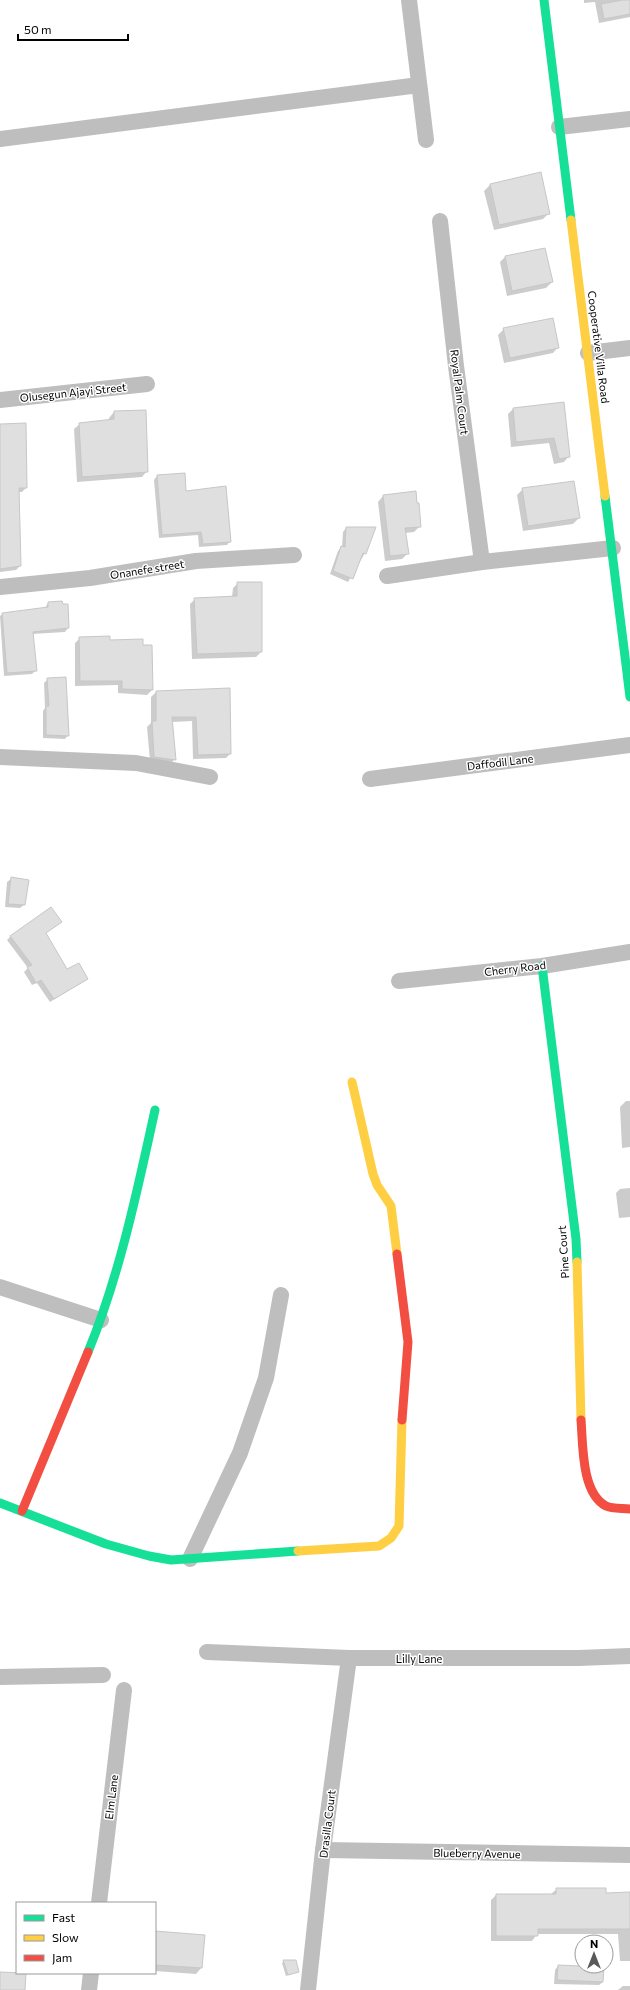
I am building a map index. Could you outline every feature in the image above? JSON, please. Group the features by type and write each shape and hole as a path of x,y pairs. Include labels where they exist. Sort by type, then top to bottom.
{"street":[{"path":"409,0 426,140"},
{"name":"Cooperative Villa Road","path":"544,0 613,548 624,591 630,697"},
{"path":"0,139 419,85"},
{"path":"559,127 630,119"},
{"name":"Royal Palm Court","path":"440,221 456,366 482,562"},
{"path":"588,353 630,348"},
{"name":"Olusegun Ajayi Street","path":"0,400 147,384"},
{"path":"387,576 482,562 613,548"},
{"name":"Onanefe street","path":"0,587 90,578 196,561 294,555"},
{"name":"Daffodil Lane","path":"370,779 630,745"},
{"path":"0,757 136,763 210,777"},
{"name":"Cherry Road","path":"399,981 542,966 630,952"},
{"name":"Pine Court","path":"542,966 576,1239 581,1418 585,1469 591,1488 598,1501 607,1507 630,1509"},
{"path":"0,1503 146,1556 171,1560 379,1546 388,1542 399,1526 401,1434 408,1342 392,1206 377,1185 373,1174 352,1082"},
{"path":"22,1511 101,1320 129,1229 155,1110"},
{"path":"0,1287 101,1320"},
{"path":"190,1559 242,1446 266,1378 281,1295"},
{"name":"Lilly Lane","path":"207,1652 348,1658 579,1658 630,1656"},
{"name":"Drasilla Court","path":"308,1990 323,1850 348,1658"},
{"path":"0,1676 103,1675"},
{"name":"Elm Lane","path":"99,1902 124,1690"},
{"name":"Blueberry Avenue","path":"323,1850 630,1855"},
{"path":"89,1990 91,1974"}],"building":[{"path":"630,0 630,14 604,19 601,4"},
{"path":"541,172 550,214 499,225 490,184"},
{"path":"545,248 553,282 512,291 505,256"},
{"path":"553,318 559,348 510,358 503,328"},
{"path":"564,402 570,457 559,459 554,438 516,442 513,408"},
{"path":"146,410 148,472 82,477 79,423 114,419 114,411"},
{"path":"26,423 27,488 19,488 21,566 0,569 0,424"},
{"path":"185,473 186,491 226,486 231,542 203,544 201,532 162,535 157,475"},
{"path":"574,481 580,518 528,526 522,488"},
{"path":"416,491 417,503 419,503 421,527 405,528 409,554 390,556 383,495"},
{"path":"346,527 376,527 366,554 363,553 353,579 333,571 341,546 345,547"},
{"path":"237,582 262,582 262,652 197,654 194,598 237,596"},
{"path":"62,601 63,604 68,604 69,628 33,632 37,671 7,673 2,613 48,607 48,602"},
{"path":"110,636 110,640 143,639 143,645 152,645 153,690 122,689 122,681 80,681 79,637"},
{"path":"66,677 69,736 46,735 46,706 49,706 47,678"},
{"path":"230,688 231,754 198,755 196,717 172,717 176,760 154,757 152,721 156,721 156,691"},
{"path":"11,877 29,880 25,905 8,904"},
{"path":"51,907 62,922 46,933 67,969 79,963 88,979 54,999 41,980 36,983 27,967 32,965 10,936"},
{"path":"556,1888 606,1888 606,1893 630,1892 630,1929 538,1929 538,1936 496,1936 496,1894 556,1894"},
{"path":"156,1931 205,1935 202,1968 156,1965"},
{"path":"283,1960 296,1960 299,1972 288,1975"},
{"path":"558,1965 574,1966 574,1974 604,1974 603,1982 557,1980"},
{"path":"0,1972 26,1974 25,1990 0,1990"}],"traffic: fast":[{"path":"544,0 571,220"},
{"path":"605,496 630,697"},
{"path":"542,966 576,1239 577,1262"},
{"path":"88,1352 119,1263 155,1110"},
{"path":"0,1503 106,1544 149,1556 171,1560 298,1551"}],"traffic: slow":[{"path":"571,220 605,496"},
{"path":"352,1082 373,1174 377,1185 391,1206 397,1254"},
{"path":"577,1262 581,1420"},
{"path":"298,1551 379,1546 391,1538 399,1526 402,1420"}],"traffic: jam":[{"path":"397,1254 408,1342 402,1420"},
{"path":"22,1511 88,1352"},
{"path":"581,1420 585,1467 592,1490 598,1500 606,1506 630,1509"}]}
